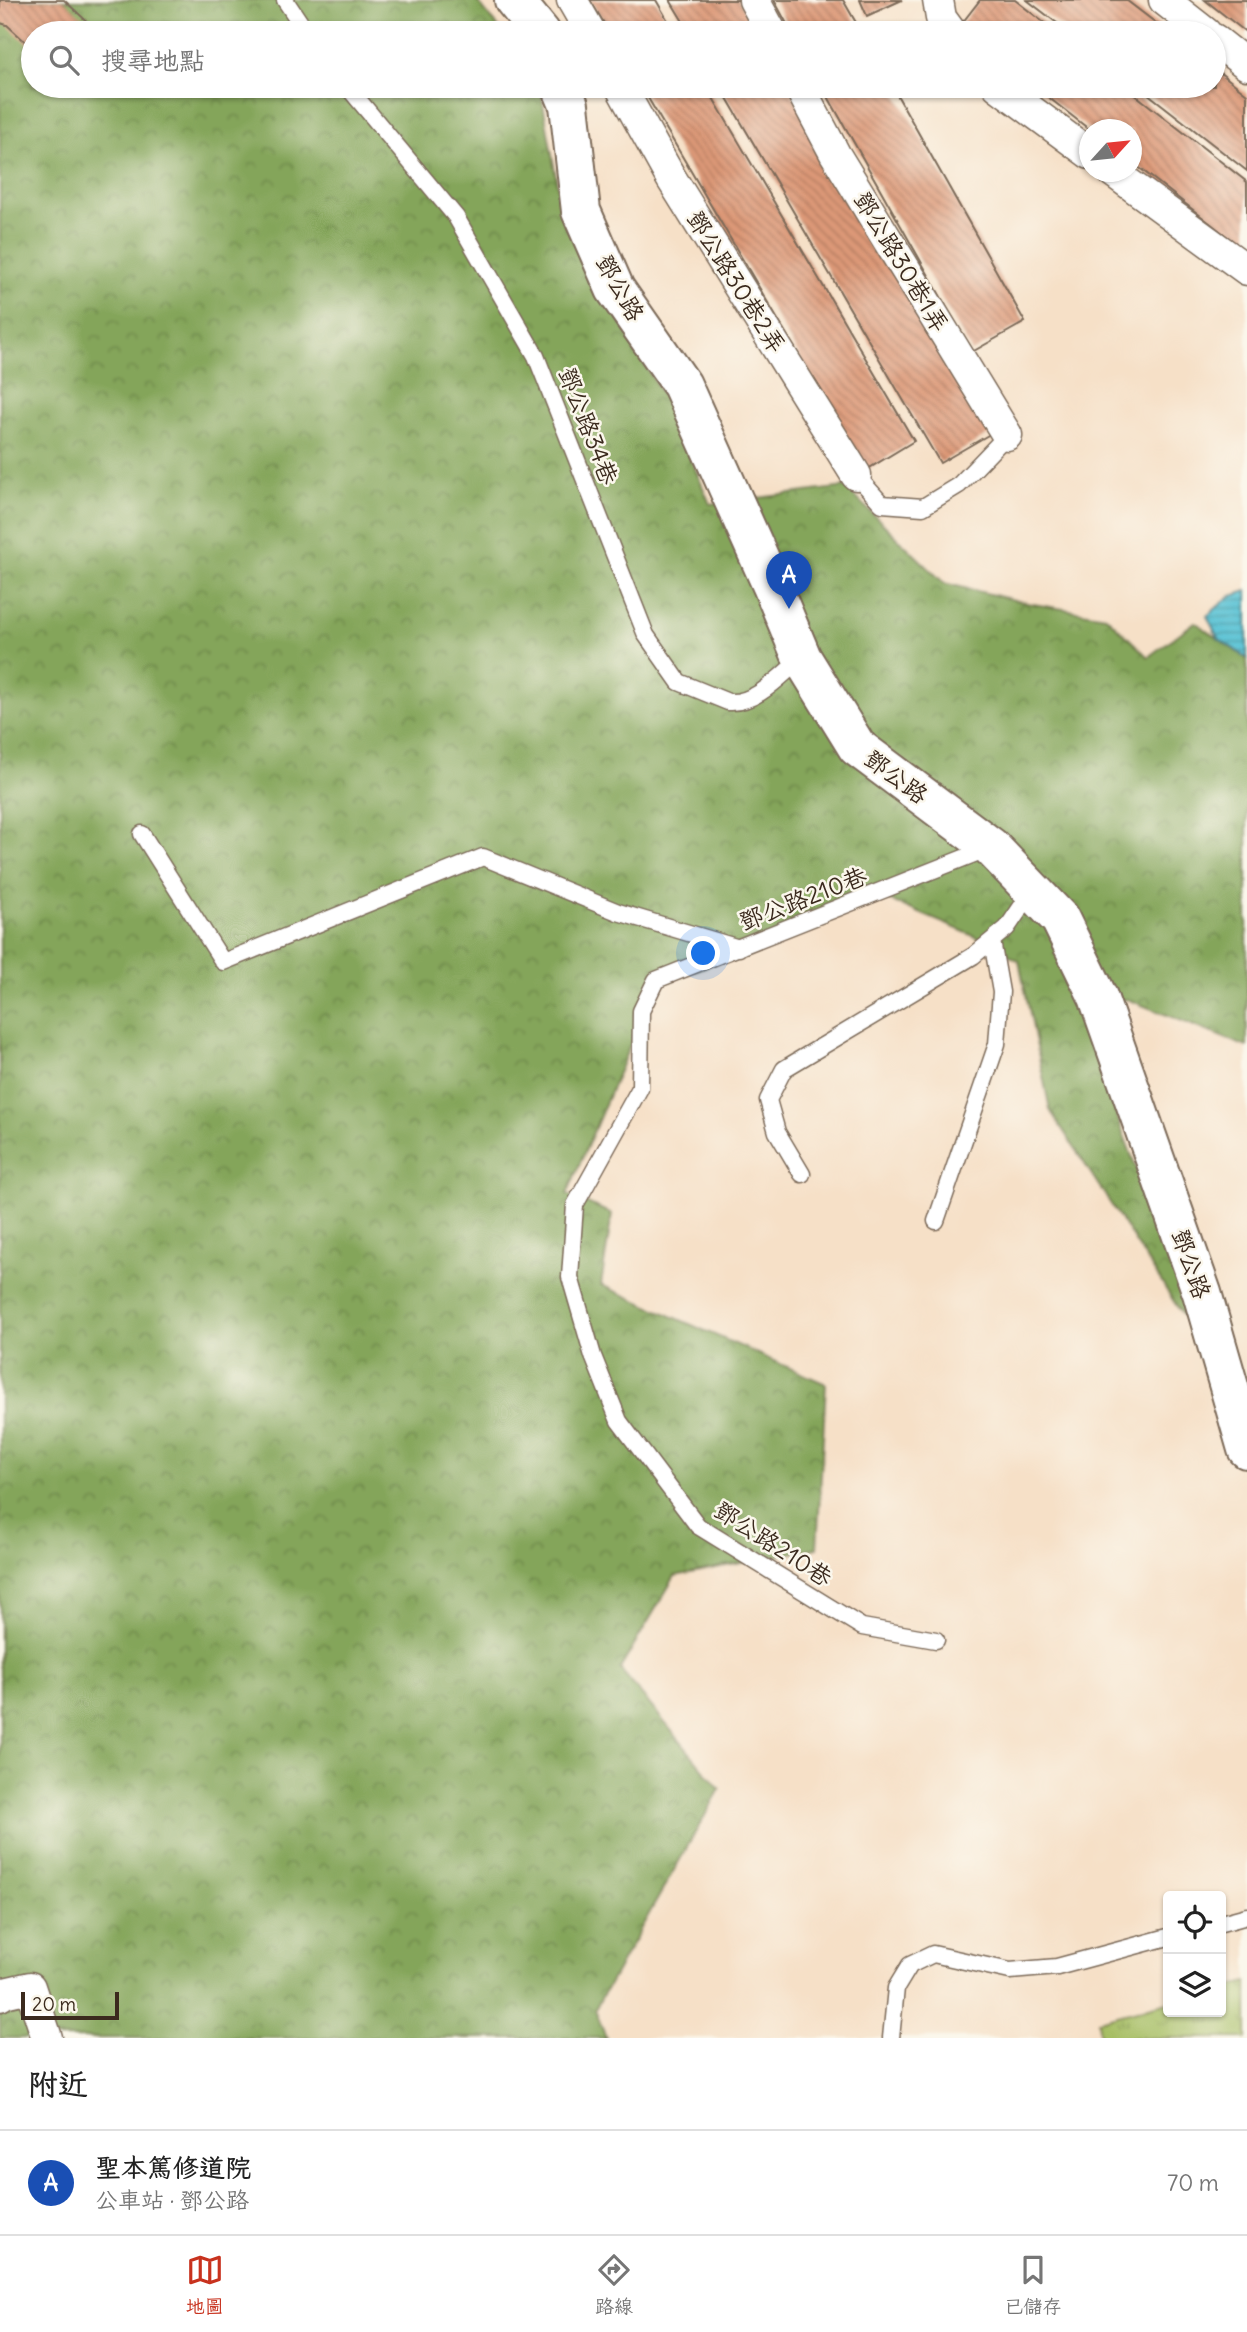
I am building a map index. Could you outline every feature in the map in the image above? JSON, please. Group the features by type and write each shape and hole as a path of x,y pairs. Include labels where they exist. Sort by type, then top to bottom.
{"street":[{"path":"514,0 531,21"},
{"path":"572,0 584,21"},
{"path":"754,0 765,21"},
{"path":"938,0 943,21"},
{"path":"1164,0 1191,21"},
{"path":"1226,48 1247,65"},
{"name":"鄧公路","path":"566,98 581,211 615,289 682,385 802,658 857,747 991,848 1060,919 1098,997 1202,1293 1247,1449"},
{"name":"鄧公路30巷2弄","path":"627,98 671,178 856,475"},
{"name":"鄧公路30巷1弄","path":"805,98 835,154 1007,435"},
{"path":"1014,98 1079,146"},
{"path":"1128,182 1247,270"},
{"path":"0,1996 30,1987 47,2038"}],"lane":[{"path":"277,0 294,15"},
{"path":"285,0 298,21"},
{"name":"鄧公路34巷","path":"357,98 456,217 536,356 646,635 679,682 728,702 737,703 758,693 802,658"},
{"path":"856,475 882,504 923,507 959,485 1007,435"},
{"path":"142,834 223,962 483,857 618,912 739,948"},
{"name":"鄧公路210巷","path":"936,1640 862,1627 698,1525 619,1421 593,1356 570,1277 575,1205 640,1088 641,1011 656,980 991,848"},
{"path":"802,1174 777,1132 768,1100 784,1069 973,956 1007,928 1032,891"},
{"path":"936,1221 997,1044 1001,992 992,941"},
{"path":"1226,1922 1247,1916"},
{"path":"891,2038 896,1988 910,1965 933,1954 1010,1971 1058,1967 1163,1938"}],"green space":[{"path":"0,0 476,0 493,21 21,21 21,98 542,98 564,223 668,405 710,504 845,487 944,583 1027,603 1106,616 1148,657 1195,622 1247,659 1247,1047 1127,999 1079,1014 1202,1345 1050,1110 1019,961 974,936 884,898 655,986 567,1194 612,1214 601,1285 826,1384 817,1548 675,1576 620,1669 720,1789 595,2009 606,2038 0,2038"},
{"path":"1247,1982 1247,2038 1100,2038 1098,2020 1163,2003 1163,2017 1226,2017 1226,1988"}],"water":[{"path":"1247,591 1247,658 1218,638 1207,616 1229,597"}],"building":[{"path":"0,0 64,0 86,21 21,21 21,38 7,25 0,23"},
{"path":"590,0 656,0 668,21 603,21"},
{"path":"670,0 738,0 750,21 683,21"},
{"path":"774,0 843,0 855,21 785,21"},
{"path":"860,0 902,0 867,16"},
{"path":"980,0 1015,0 1042,21 964,21"},
{"path":"1027,0 1126,0 1153,21 1054,21"},
{"path":"1205,0 1247,0 1247,33"},
{"path":"1226,77 1247,94 1247,171 1153,98 1226,98"},
{"path":"648,98 713,98 914,441 866,470"},
{"path":"727,98 795,98 990,434 940,463"},
{"path":"829,98 899,98 1025,322 972,352"},
{"path":"1049,98 1139,98 1247,182 1247,252 1142,170 1142,119 1079,119 1079,121"}],"place":[{"name":"聖本篤修道院","path":"789,609"}]}
